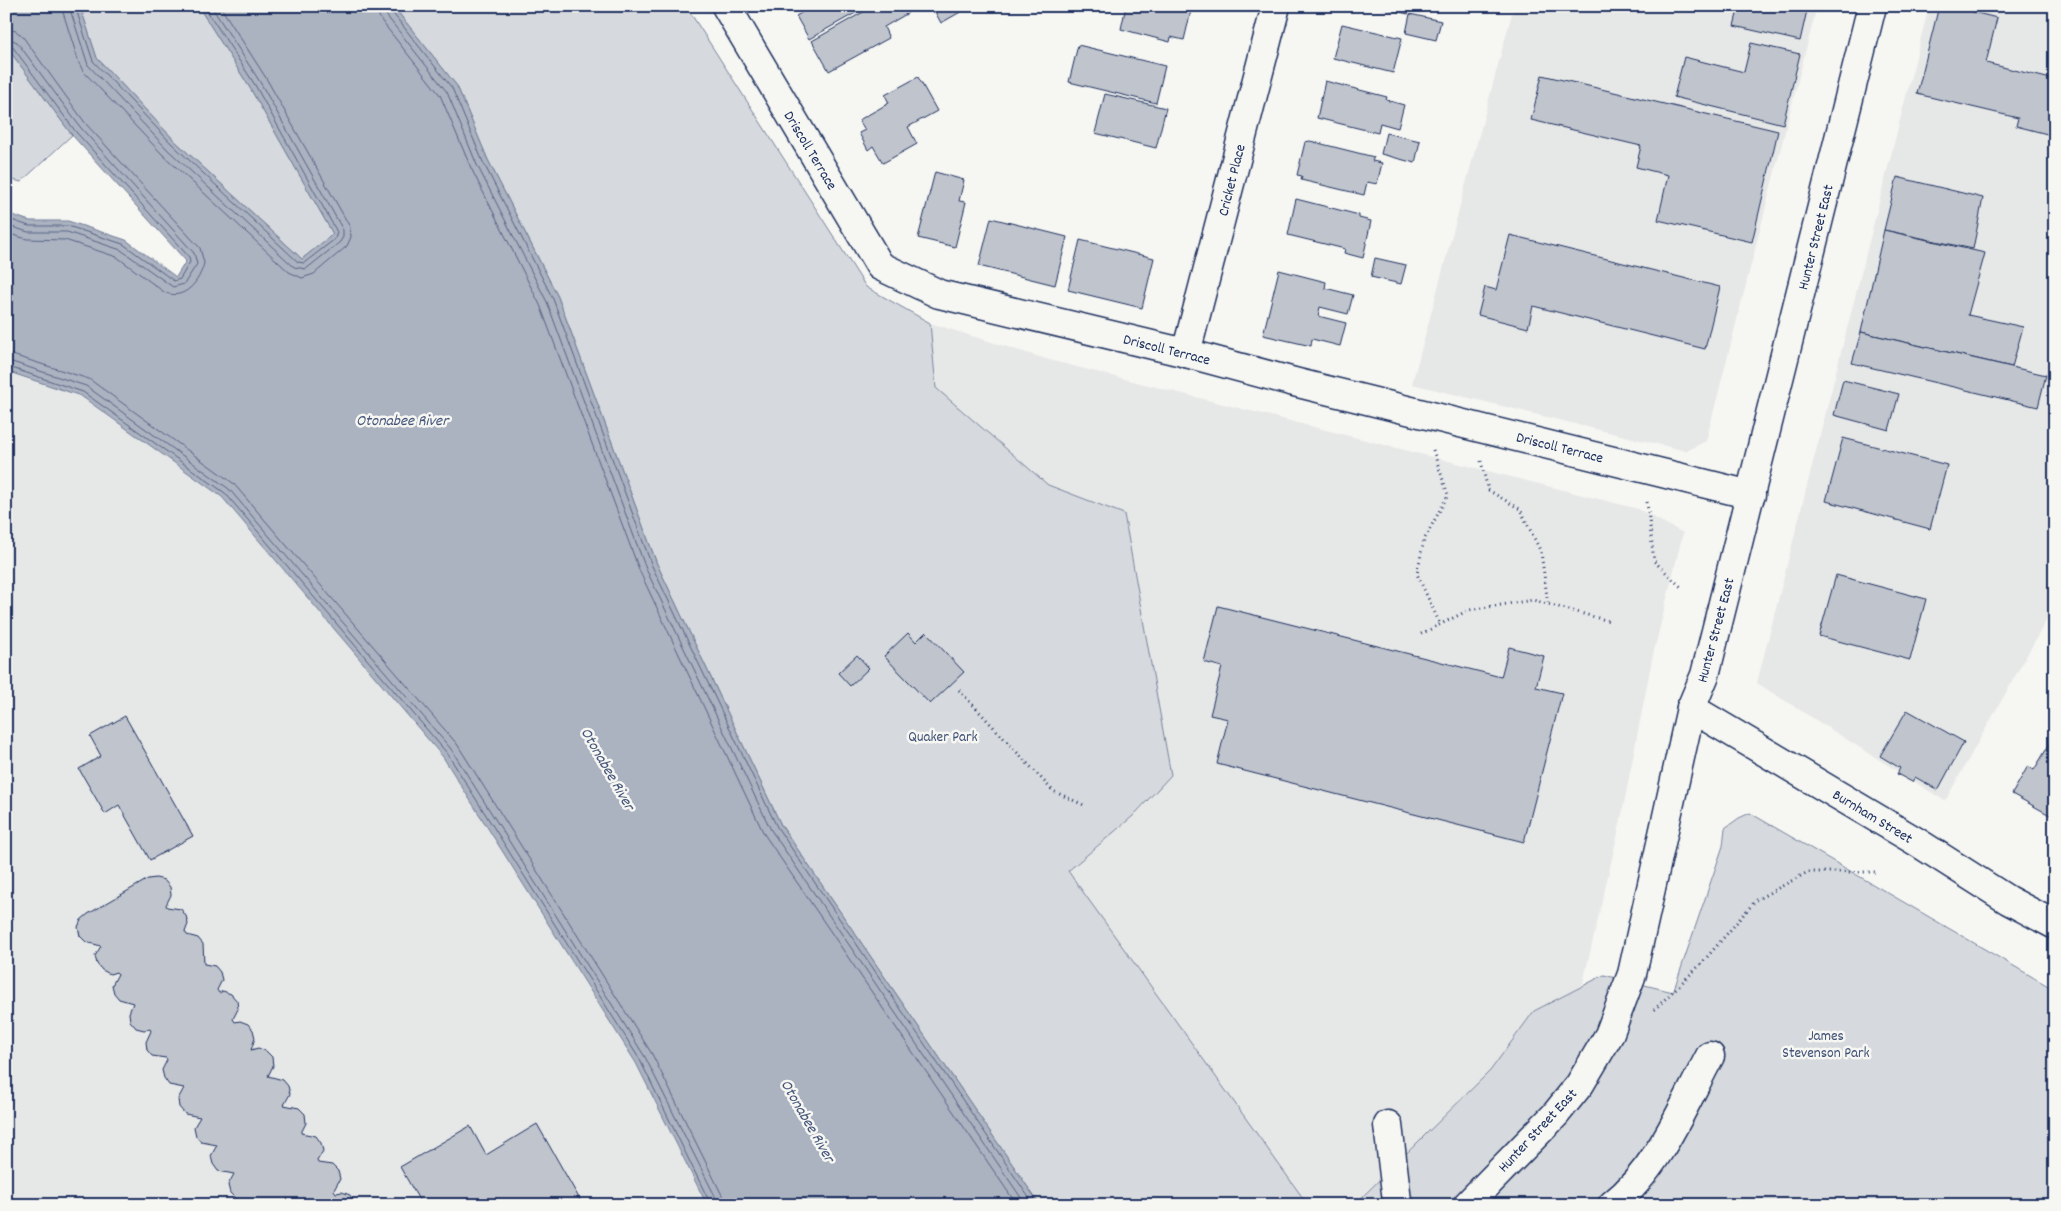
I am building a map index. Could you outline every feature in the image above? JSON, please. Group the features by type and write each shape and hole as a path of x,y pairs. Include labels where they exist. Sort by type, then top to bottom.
{"street":[{"name":"Driscoll Terrace","path":"726,6 880,266 939,294 1186,353 1298,383 1751,495"},
{"name":"Cricket Place","path":"1186,353 1276,6"},
{"name":"Hunter Street East","path":"1467,1205 1555,1115 1580,1084 1608,1035 1632,974 1691,708 1705,675 1872,6"},
{"name":"Burnham Street","path":"1691,708 1917,842 2008,900 2055,925"},
{"path":"1612,1205 1624,1195 1653,1162 1710,1056"},
{"path":"1388,1124 1397,1201 1400,1205"}],"path":[{"path":"1433,450 1448,495 1424,540 1417,574 1440,624"},
{"path":"1481,461 1488,490 1520,509 1541,552 1548,604"},
{"path":"1648,502 1654,561 1682,588"},
{"path":"1420,634 1469,610 1533,600 1609,621"},
{"path":"959,690 1053,791 1086,806"},
{"path":"1654,1010 1702,963 1756,900 1808,872 1875,872"}],"shaded area":[{"path":"1514,6 1817,6 1706,441 1686,451 1412,384"},
{"path":"1929,6 2055,6 2055,605 1945,801 1757,683"},
{"path":"930,323 1049,360 1638,509 1683,533 1652,659 1620,824 1582,987 1534,1011 1490,1071 1354,1205 1308,1205 1068,871 1133,816 1171,775 1124,514 1048,485 936,388"},
{"path":"6,371 81,396 222,497 443,757 636,1063 707,1205 6,1205"}],"green space":[{"path":"80,6 198,6 250,88 333,234 302,259 175,141 97,58"},
{"name":"Quaker Park","path":"393,6 686,6 866,287 930,323 936,388 1048,485 1124,514 1171,775 1133,816 1068,871 1308,1205 1040,1205 781,825 657,564 558,297 488,160 457,86"},
{"path":"6,46 72,135 21,182 6,178"},
{"name":"James Stevenson Park","path":"1750,813 2055,990 2055,1205 1354,1205 1490,1071 1534,1011 1604,975 1673,992 1723,846 1725,828"}],"water":[{"name":"Otonabee River","path":"6,6 80,6 97,58 175,141 302,259 333,234 250,88 198,6 393,6 457,86 488,160 558,297 657,564 781,825 1040,1205 707,1205 636,1063 443,757 222,497 81,396 6,371 6,213 30,221 68,221 126,240 176,277 186,261 72,135 6,46"}],"building":[{"path":"814,6 868,6 809,39 796,16"},
{"path":"879,6 904,6 908,13 884,27 889,38 829,71 812,41 872,7 873,10"},
{"path":"932,6 971,6 941,23"},
{"path":"1126,6 1179,6 1178,8 1191,11 1184,40 1171,37 1170,42 1121,29"},
{"path":"1376,6 1410,6 1408,14"},
{"path":"1739,6 1808,6 1800,41 1734,26"},
{"path":"1939,6 1949,6 1997,18 1986,63 2055,80 2055,136 2016,126 2018,118 1917,94"},
{"path":"1410,14 1441,21 1436,40 1406,33"},
{"path":"1342,24 1402,38 1393,73 1333,58"},
{"path":"1751,43 1800,54 1783,124 1674,97 1684,57 1744,72"},
{"path":"1078,45 1165,66 1156,103 1069,82"},
{"path":"1542,75 1778,131 1752,242 1658,220 1668,175 1636,167 1641,146 1531,120"},
{"path":"918,77 937,111 908,127 917,144 883,163 873,146 868,150 859,133 865,130 859,120 889,103 885,95"},
{"path":"1325,81 1387,97 1386,100 1404,105 1398,128 1380,123 1378,133 1317,118"},
{"path":"1105,94 1166,108 1156,148 1095,133"},
{"path":"1386,133 1420,141 1415,163 1381,154"},
{"path":"1310,141 1374,157 1372,161 1382,163 1377,184 1367,182 1364,195 1301,180 1302,176 1297,175 1305,142"},
{"path":"935,172 964,180 959,201 966,202 955,247 918,238"},
{"path":"1897,177 1983,198 1973,249 1884,230"},
{"path":"1296,199 1359,215 1359,218 1371,221 1363,258 1344,253 1345,249 1288,235"},
{"path":"991,218 1067,237 1055,285 979,266"},
{"path":"1884,230 1985,253 1968,315 2023,327 2012,367 1861,332"},
{"path":"1510,235 1720,287 1705,349 1533,306 1528,328 1478,315 1485,287 1496,290"},
{"path":"1080,240 1154,258 1142,308 1068,290"},
{"path":"1375,258 1406,265 1401,284 1371,277"},
{"path":"1279,270 1326,282 1325,288 1353,295 1348,314 1320,307 1318,316 1346,323 1340,346 1312,339 1311,346 1263,335"},
{"path":"1861,332 2046,375 2038,407 1852,363"},
{"path":"1843,380 1899,394 1889,430 1834,415"},
{"path":"1843,438 1947,465 1930,529 1826,501"},
{"path":"1836,575 1926,599 1910,660 1819,636"},
{"path":"1218,606 1501,677 1509,647 1544,656 1536,687 1562,693 1524,842 1217,764 1228,719 1210,715 1222,667 1204,662"},
{"path":"926,632 964,672 930,704 884,656 908,633 916,642"},
{"path":"857,655 869,668 850,686 838,673"},
{"path":"1907,710 1964,742 1938,790 1915,777 1912,782 1897,774 1900,768 1880,756"},
{"path":"125,716 193,836 150,860 119,805 105,814 79,769 101,756 90,736"},
{"path":"2055,735 2055,818 2012,794 2028,766 2034,770"},
{"path":"148,879 164,880 170,887 171,895 166,905 167,907 181,909 186,916 188,924 185,932 187,935 198,938 203,944 204,964 215,966 220,972 222,980 217,990 219,993 223,991 231,994 237,1001 238,1009 233,1019 235,1022 240,1021 248,1024 253,1030 255,1038 251,1050 258,1048 266,1051 272,1057 273,1066 268,1076 283,1080 288,1086 290,1094 284,1105 299,1108 305,1114 306,1123 301,1133 316,1136 321,1143 323,1151 317,1161 318,1163 332,1165 338,1171 340,1179 334,1190 336,1193 342,1192 350,1195 356,1205 248,1205 250,1201 243,1202 236,1199 230,1193 228,1185 234,1174 218,1171 213,1164 211,1156 217,1145 201,1142 196,1136 194,1127 200,1117 185,1114 179,1107 178,1099 184,1088 169,1085 164,1078 162,1070 167,1060 166,1058 152,1056 147,1050 146,1042 151,1031 150,1029 136,1028 130,1021 129,1013 133,1003 119,999 114,993 112,985 118,974 116,972 110,974 102,970 97,964 95,956 101,946 86,942 80,936 78,927 81,920 88,914"},
{"path":"537,1124 583,1205 422,1205 400,1167 470,1126 486,1155"}]}
